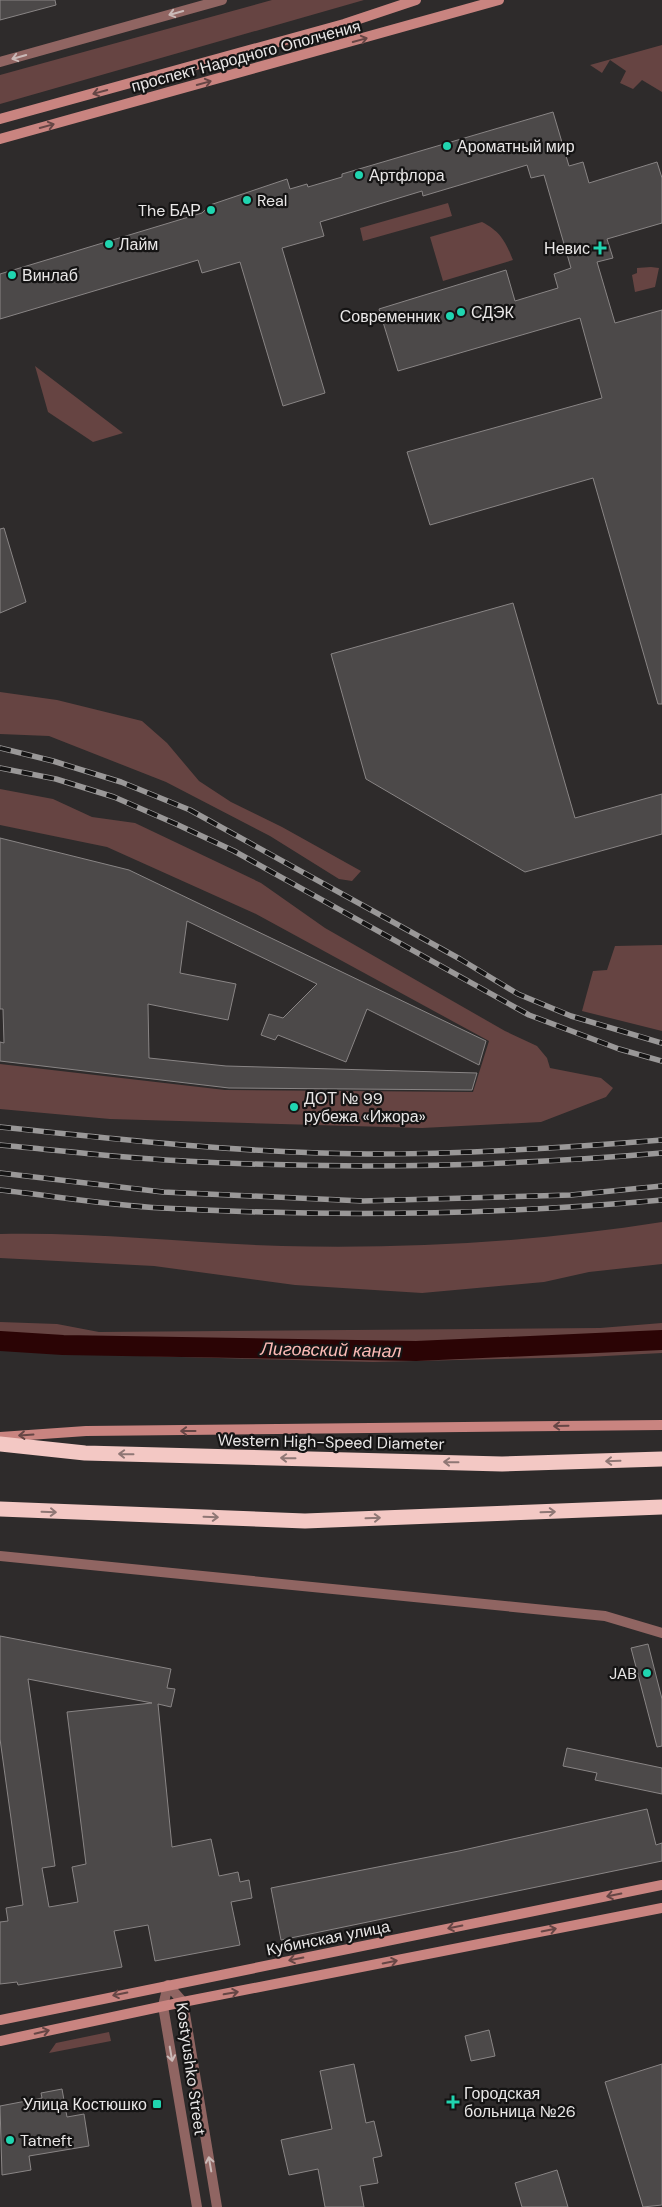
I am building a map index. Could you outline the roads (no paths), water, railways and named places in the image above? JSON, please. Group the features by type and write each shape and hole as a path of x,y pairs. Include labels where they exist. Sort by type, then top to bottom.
{"highway":[{"name":"Western High-Speed Diameter","path":"0,1444 85,1453 502,1464 662,1460"},
{"path":"0,1509 305,1521 662,1507"}],"main road":[{"name":"проспект Народного Ополчения","path":"0,119 344,24 416,0"},
{"name":"проспект Народного Ополчения","path":"0,139 499,0"},
{"path":"0,1437 86,1431 662,1425"},
{"name":"Кубинская улица","path":"0,2020 662,1885"},
{"path":"0,2041 163,2006 662,1908"}],"street":[{"path":"0,62 222,0"},
{"path":"0,1556 606,1616 662,1633"},
{"name":"Kostyushko Street","path":"168,1985 183,2002 217,2207"},
{"name":"Kostyushko Street","path":"168,1985 163,2006 197,2207"}],"waterway":[{"name":"Лиговский канал","path":"0,1341 63,1345 416,1351 662,1340"}],"railway":[{"path":"0,748 53,761 121,782 190,810 460,959 518,994 571,1016 662,1043"},
{"path":"0,768 56,779 114,797 176,824 234,851 529,1015 619,1049 662,1061"},
{"path":"0,1127 229,1148 367,1154 514,1150 662,1140"},
{"path":"0,1145 166,1160 352,1166 476,1164 662,1153"},
{"path":"0,1173 163,1192 363,1201 571,1195 662,1186"},
{"path":"0,1190 142,1207 287,1213 412,1213 537,1209 662,1200"}],"place":[{"name":"Ароматный мир","path":"447,146"},
{"name":"Артфлора","path":"359,175"},
{"name":"Real","path":"247,200"},
{"name":"The БАР","path":"211,210"},
{"name":"Лайм","path":"109,244"},
{"name":"Невис","path":"600,248"},
{"name":"Винлаб","path":"12,275"},
{"name":"СДЭК","path":"461,312"},
{"name":"Современник","path":"450,316"},
{"name":"ДОТ № 99 рубежа «Ижора»","path":"294,1107"},
{"name":"JAB","path":"647,1673"},
{"name":"Городская больница №26","path":"453,2102"},
{"name":"Улица Костюшко","path":"157,2104"},
{"name":"Tatneft","path":"10,2140"}]}
